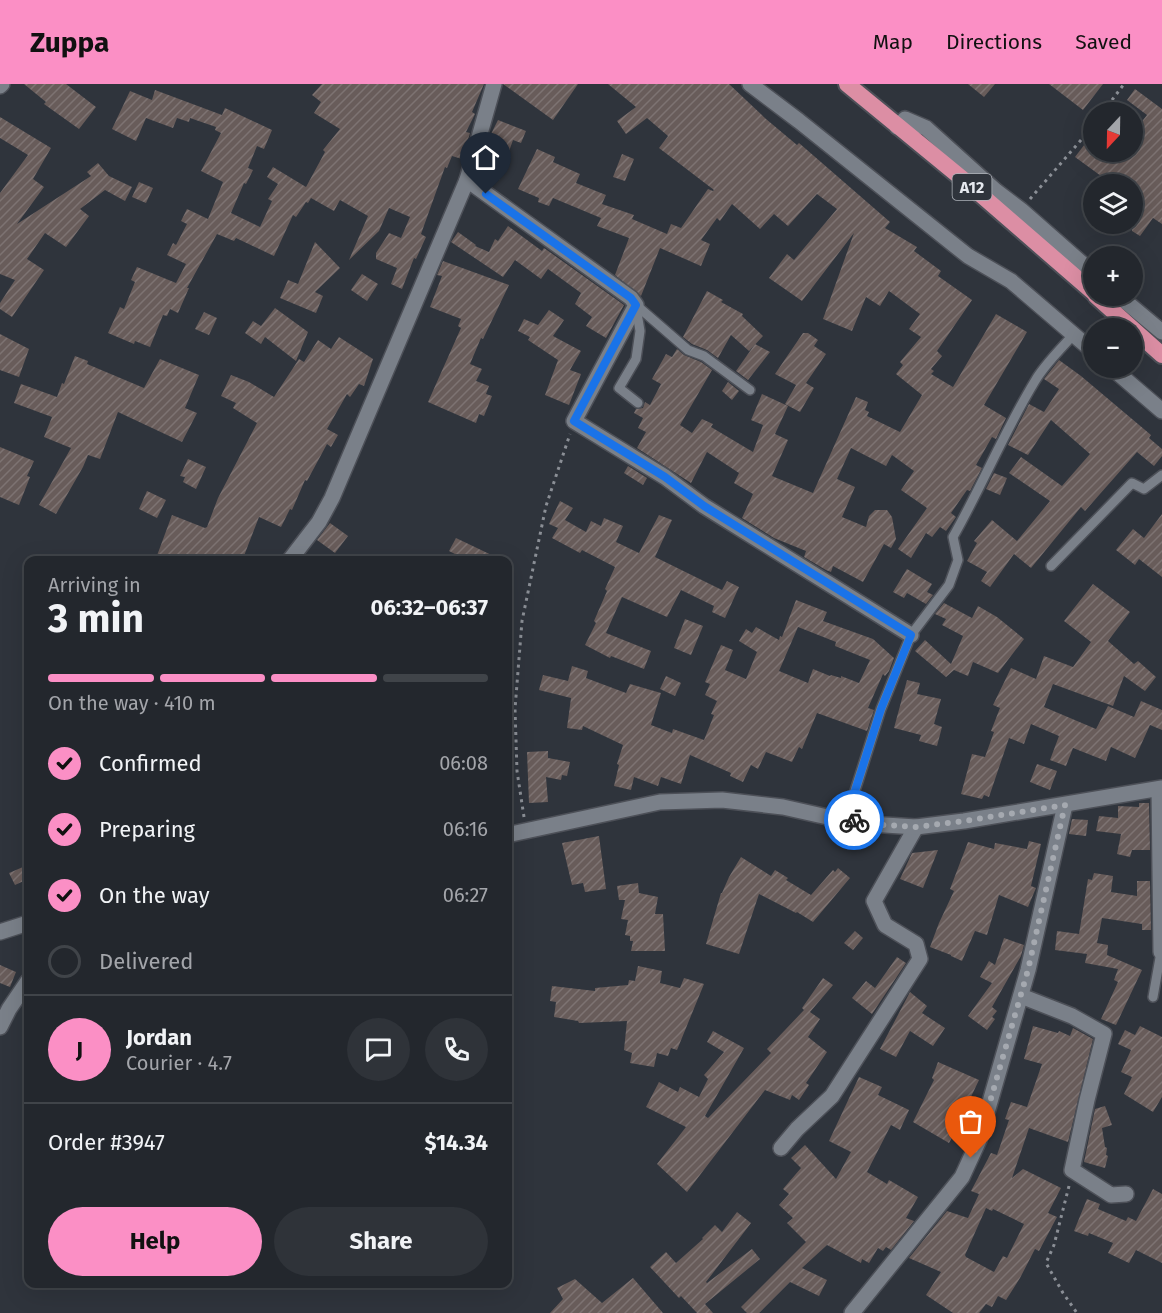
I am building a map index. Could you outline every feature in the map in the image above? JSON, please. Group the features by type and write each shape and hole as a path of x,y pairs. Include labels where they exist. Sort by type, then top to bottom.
{"highway":[{"name":"A12","path":"847,84 965,181 1083,284"},
{"name":"A12","path":"1108,306 1162,354"}],"street":[{"path":"293,556 319,522 332,498 467,180 494,84"},
{"path":"750,84 968,256 1011,282 1083,343"},
{"path":"897,126 905,119 926,128 1083,264"},
{"path":"467,180 631,298 636,305 574,421 665,477 704,506 911,635"},
{"path":"1131,306 1162,332"},
{"path":"1124,378 1162,411"},
{"path":"512,834 660,802 722,800 783,807 854,823 916,827 1161,789 1161,952"},
{"path":"852,1313 962,1177 979,1140 1028,970 1065,805"},
{"path":"781,1148 797,1129 832,1096 921,959 916,944 885,925 874,901 916,827"},
{"path":"0,932 24,924"},
{"path":"0,1027 24,987"},
{"path":"1021,996 1072,1016 1104,1034 1072,1170 1111,1194 1126,1194"}],"lane":[{"path":"636,305 688,350 704,356 750,390"},
{"path":"636,305 640,331 636,359 619,388 638,403"},
{"path":"854,823 853,797 881,709 911,635 948,585 958,560 953,537 976,497 1030,389 1073,334"},
{"path":"1052,566 1132,483 1144,489 1162,475"},
{"path":"1153,997 1161,952"}],"path":[{"path":"1110,102 1124,84"},
{"path":"1021,210 1083,139"},
{"path":"526,830 518,771 515,709 522,621 546,506 574,421"},
{"path":"1072,1170 1054,1245 1046,1263 1077,1313"}],"building":[{"path":"24,84 66,84 96,107 79,129 44,104 46,102"},
{"path":"322,84 484,84 472,112 475,114 466,132 470,133 462,159 452,156 447,168 445,167 421,234 426,237 416,259 414,258 402,289 391,284 397,268 376,259 376,253 389,233 401,238 410,217 389,208 379,231 349,260 368,216 340,200 334,211 311,198 296,217 293,215 274,256 236,238 234,241 217,234 187,288 189,288 178,313 170,309 167,316 163,315 150,347 135,341 134,344 108,333 120,307 124,309 135,282 131,280 137,267 176,283 186,264 167,255 173,243 176,245 187,224 181,221 187,209 208,219 223,182 201,171 221,133 215,130 216,127 190,118 189,122 177,118 173,128 146,118 136,141 112,129 130,91 152,100 155,90 222,115 225,108 272,130 264,149 257,146 248,168 253,170 246,184 244,183 231,213 260,227 272,201 268,199 278,184 267,177 273,167 306,187 325,152 323,150 340,129 314,113 321,102 312,95"},
{"path":"503,84 578,84 553,120"},
{"path":"608,84 729,84 766,119 797,145 799,143 890,222 885,228 917,247 914,251 941,271 938,276 972,300 937,351 942,356 931,369 934,371 931,374 953,387 996,314 1027,332 984,405 1006,418 996,439 992,437 976,465 982,468 970,491 967,490 951,513 956,517 946,531 940,527 932,537 926,533 911,558 898,549 927,508 901,490 914,471 892,455 886,466 851,448 837,479 855,487 842,517 866,527 869,516 875,510 887,510 892,517 896,539 891,548 884,544 863,582 833,566 831,572 826,570 804,557 806,551 774,538 742,518 753,494 734,483 739,473 707,452 691,483 637,448 646,432 638,428 643,418 634,413 636,409 643,408 645,402 650,405 661,384 652,379 666,354 672,357 677,349 712,370 680,425 692,433 702,419 713,424 711,427 753,452 763,425 751,420 762,394 788,406 775,434 788,440 772,476 813,493 856,397 868,402 865,410 869,412 867,416 900,432 922,395 896,374 903,365 900,362 921,337 909,329 920,314 889,291 880,306 866,297 852,331 823,319 854,233 802,301 769,278 787,254 794,260 837,209 817,194 788,226 774,214 760,229 732,204 720,221 717,218 701,240 710,244 701,266 660,248 641,296 615,275 629,238 597,226 601,218 553,198 549,206 538,202 539,198 518,189 537,149 555,157 553,162 580,174 576,183 606,195 602,204 634,215 632,219 667,234 671,224 681,228 708,189 714,190 659,148 668,136 647,118 626,134 617,121 636,107"},
{"path":"968,84 995,84 984,97"},
{"path":"1049,84 1103,84 1089,102 1083,102 1083,110"},
{"path":"1135,89 1162,109 1162,224 1153,218 1143,232 1143,174 1098,174 1075,157 1083,146 1083,162 1143,162 1143,120 1147,115 1143,112 1143,102 1127,100"},
{"path":"0,117 51,148 33,179 44,187 17,224 91,176 87,172 98,163 109,176 132,187 125,201 105,190 80,209 89,216 66,247 45,233 27,259 44,270 12,317 0,309 0,303 15,280 0,274 0,193 28,155 0,138"},
{"path":"498,120 526,131 521,143 513,140 499,180 481,174 488,156 484,155 488,140"},
{"path":"622,154 634,159 625,181 613,177"},
{"path":"139,182 153,188 146,203 132,197"},
{"path":"508,226 542,251 544,248 624,305 606,338 586,326 592,317 575,304 581,293 548,269 541,279 515,260 503,277 451,242 458,232 475,246 489,252 495,239 498,241"},
{"path":"315,242 340,268 315,292 323,296 316,313 280,298 288,280 298,284"},
{"path":"443,261 509,285 470,364 482,369 476,381 489,386 486,394 492,396 484,416 479,414 476,423 428,402 461,328 458,326 461,319 430,307 442,276 437,275"},
{"path":"362,274 378,284 367,301 351,290"},
{"path":"707,291 743,314 742,316 763,336 749,351 731,335 718,358 683,337"},
{"path":"275,308 308,332 296,361 265,337 261,344 245,333 253,321 261,326"},
{"path":"549,310 564,320 553,336 581,351 570,370 581,374 569,405 545,395 558,360 528,340 530,337 518,331 524,319 538,325"},
{"path":"204,312 217,318 209,335 195,329"},
{"path":"803,333 808,333 818,340 814,346 826,354 806,383 814,388 800,412 785,404 796,385 775,374"},
{"path":"0,334 29,349 19,377 0,370"},
{"path":"339,337 373,359 364,386 359,384 350,397 347,394 327,429 338,435 331,447 327,444 281,527 259,517 244,556 157,556 172,515 207,527 218,498 257,423 233,408 236,403 221,396 231,375 249,382 274,397 299,359 304,362 318,340 331,349"},
{"path":"755,344 770,352 748,380 736,371"},
{"path":"75,356 88,361 87,364 144,388 160,359 199,375 185,408 197,413 182,442 118,412 100,459 88,455 56,514 39,505 71,448 44,437 52,417 14,403 21,384 57,397"},
{"path":"1059,360 1151,435 1149,438 1162,449 1162,456 1154,466 1137,452 1085,511 1081,507 1031,568 1014,554 990,587 981,581 987,572 967,561 977,543 974,541 992,520 1017,541 1050,501 1009,473 1021,457 1062,486 1090,454 1051,420 1028,455 1008,445 1029,404 1044,412 1059,389 1044,379"},
{"path":"728,382 739,391 732,400 722,391"},
{"path":"0,447 34,461 19,505 0,497"},
{"path":"188,459 206,467 196,489 183,482 185,477 180,476"},
{"path":"628,466 647,478 643,485 624,473"},
{"path":"994,473 1007,478 1000,495 986,489"},
{"path":"147,491 166,500 157,518 139,509"},
{"path":"560,501 573,508 565,520 586,532 591,521 601,526 604,518 623,526 616,542 639,553 659,515 672,520 655,557 722,590 727,581 739,587 725,618 712,612 714,606 681,590 667,617 622,597 606,633 651,651 644,669 611,656 610,658 585,645 596,623 594,621 615,567 582,550 580,553 552,538 558,528 549,524"},
{"path":"1162,514 1162,577 1139,559 1135,565 1116,550 1133,529 1144,538"},
{"path":"330,523 348,536 335,553 317,540"},
{"path":"456,538 494,556 459,556 449,551"},
{"path":"907,569 932,584 927,592 933,595 926,604 907,593 904,598 893,592"},
{"path":"1093,584 1130,612 1108,641 1134,664 1138,661 1156,677 1145,691 1124,676 1113,706 1053,684 1044,707 1096,729 1108,706 1134,717 1141,701 1162,710 1162,730 1150,725 1135,758 1111,747 1106,761 1073,748 1066,766 1050,760 1059,736 1031,724 1024,744 1009,738 989,797 984,795 982,799 961,794 972,754 985,757 994,732 991,731 1000,708 993,705 1011,668 1036,679 1044,656 1073,667 1091,642 1064,621"},
{"path":"796,600 827,612 823,621 873,639 894,658 889,671 885,676 883,674 868,708 874,710 867,731 817,713 802,749 799,747 792,762 766,752 758,769 751,765 743,782 730,776 731,773 690,755 681,784 661,777 658,786 634,777 631,790 614,786 623,745 583,726 582,730 567,728 571,698 539,690 543,675 568,681 572,666 588,671 586,678 626,693 630,684 661,693 651,725 672,733 673,729 704,740 717,701 705,695 710,684 705,682 721,645 733,650 725,670 746,679 757,652 739,641 746,629 752,633 756,627 779,640 780,636 782,637","holes":["798,627 836,642 835,646 870,660 859,683 813,669 808,683 779,671"]},
{"path":"944,603 972,618 978,606 997,617 1024,639 998,673 973,662 968,676 954,670 946,677 915,651 925,640 951,664 963,636 942,625 946,619 935,614"},
{"path":"685,619 703,626 691,655 674,648"},
{"path":"666,676 681,683 675,696 660,689"},
{"path":"907,680 920,683 917,694 941,699 934,724 942,727 937,746 919,741 921,735 894,728"},
{"path":"548,751 548,758 570,762 567,776 562,775 561,780 546,777 548,802 529,803 527,752"},
{"path":"1037,764 1057,771 1050,790 1030,782"},
{"path":"1139,803 1149,803 1150,850 1132,850 1130,857 1117,854 1121,834 1096,831 1099,816 1118,818 1118,806 1139,807"},
{"path":"1072,819 1088,820 1086,836 1069,834"},
{"path":"599,836 606,889 585,892 583,883 572,885 562,843"},
{"path":"1029,841 1041,844 1031,886 1036,888 1028,907 999,895 987,935 975,931 962,961 930,947 954,891 950,889 968,842 994,849 995,843 1027,849"},
{"path":"938,850 923,888 900,879 912,853"},
{"path":"741,857 771,876 775,870 788,878 786,880 811,895 833,870 835,872 838,868 850,878 813,922 759,894 739,954 706,944 721,893"},
{"path":"23,867 24,881 15,885 9,873"},
{"path":"1094,873 1113,876 1111,892 1137,896 1137,881 1150,881 1151,930 1142,930 1142,924 1102,918 1097,943 1108,945 1107,955 1142,970 1116,1025 1101,1019 1118,982 1114,980 1118,969 1085,963 1087,954 1055,950 1057,931 1079,934 1088,879 1092,880"},
{"path":"638,883 639,893 658,897 655,914 663,914 665,951 631,951 633,941 630,941 630,936 625,935 628,920 621,919 625,900 619,900 617,886"},
{"path":"855,931 863,938 853,950 844,943"},
{"path":"1004,938 1024,945 1021,956 992,1007 997,1011 992,1017 995,1019 987,1030 968,1016 992,983 980,977 989,961 995,965"},
{"path":"897,957 906,963 872,1014 852,998 866,981 875,988"},
{"path":"0,965 16,972 10,987 0,983"},
{"path":"638,966 662,971 660,983 680,988 684,978 704,984 677,1050 671,1048 668,1056 657,1053 654,1067 630,1063 632,1053 624,1050 627,1021 579,1023 554,1017 556,1002 550,1001 552,986 595,991 595,988 628,985 629,980 635,981"},
{"path":"823,978 833,985 810,1012 820,1019 808,1037 827,1052 806,1083 809,1085 799,1100 792,1095 790,1100 765,1090 687,1192 657,1164 686,1127 646,1107 659,1082 678,1092 680,1087 699,1097 708,1079 704,1075 724,1052 707,1042 713,1031 744,1048 705,1116 708,1118 771,1053 767,1049 804,1010 802,1008"},
{"path":"910,992 927,1006 922,1013 945,1028 933,1046 910,1031 896,1057 880,1049"},
{"path":"1033,1026 1058,1033 1059,1031 1070,1036 1073,1028 1093,1039 1068,1142 1029,1128 1012,1178 1023,1169 1061,1188 1048,1213 1057,1217 1039,1251 1035,1249 1006,1300 998,1296 992,1307 986,1304 979,1313 953,1313 926,1295 941,1272 909,1258 947,1211 968,1218 979,1194 971,1191 991,1153 997,1155 1009,1120 1005,1119 1011,1102 1027,1107 1042,1064 1024,1059","holes":["986,1208 992,1211 993,1209 1024,1224 1007,1258 1003,1256 994,1272 965,1255"]},
{"path":"1140,1026 1162,1037 1162,1097 1153,1112 1124,1094 1132,1077 1121,1072 1131,1050 1118,1044 1125,1030 1135,1035"},
{"path":"938,1062 979,1080 969,1101 963,1098 951,1123 958,1127 949,1143 913,1122 934,1080 932,1078"},
{"path":"859,1077 882,1087 878,1095 909,1110 900,1130 891,1125 867,1172 887,1184 889,1180 918,1197 906,1218 914,1221 891,1250 886,1247 883,1251 878,1248 869,1263 862,1259 861,1263 827,1245 802,1268 827,1280 819,1296 790,1282 759,1313 747,1313 741,1307 806,1242 787,1223 793,1218 779,1205 789,1194 783,1189 801,1168 791,1158 805,1145 836,1179 851,1152 829,1141"},
{"path":"1105,1106 1112,1125 1102,1128 1108,1156 1105,1168 1084,1162 1095,1109"},
{"path":"1153,1189 1162,1194 1162,1263 1136,1250 1129,1263 1108,1253 1113,1243 1089,1233 1088,1236 1074,1231 1087,1199 1100,1204 1098,1209 1126,1221 1128,1217 1136,1221"},
{"path":"737,1212 751,1223 706,1282 752,1249 760,1259 705,1304 713,1313 697,1313 681,1296 679,1298 650,1267 666,1252 676,1263 715,1225 722,1232"},
{"path":"633,1278 663,1313 550,1313 563,1299 557,1288 575,1279 602,1303"}],"way so far":[{"path":"854,820 854,823 916,827 1065,805 1028,970 979,1140 971,1158"}],"route":[{"path":"486,194 631,298 636,305 574,421 665,477 704,506 911,635 881,709 853,797 854,820"}]}
